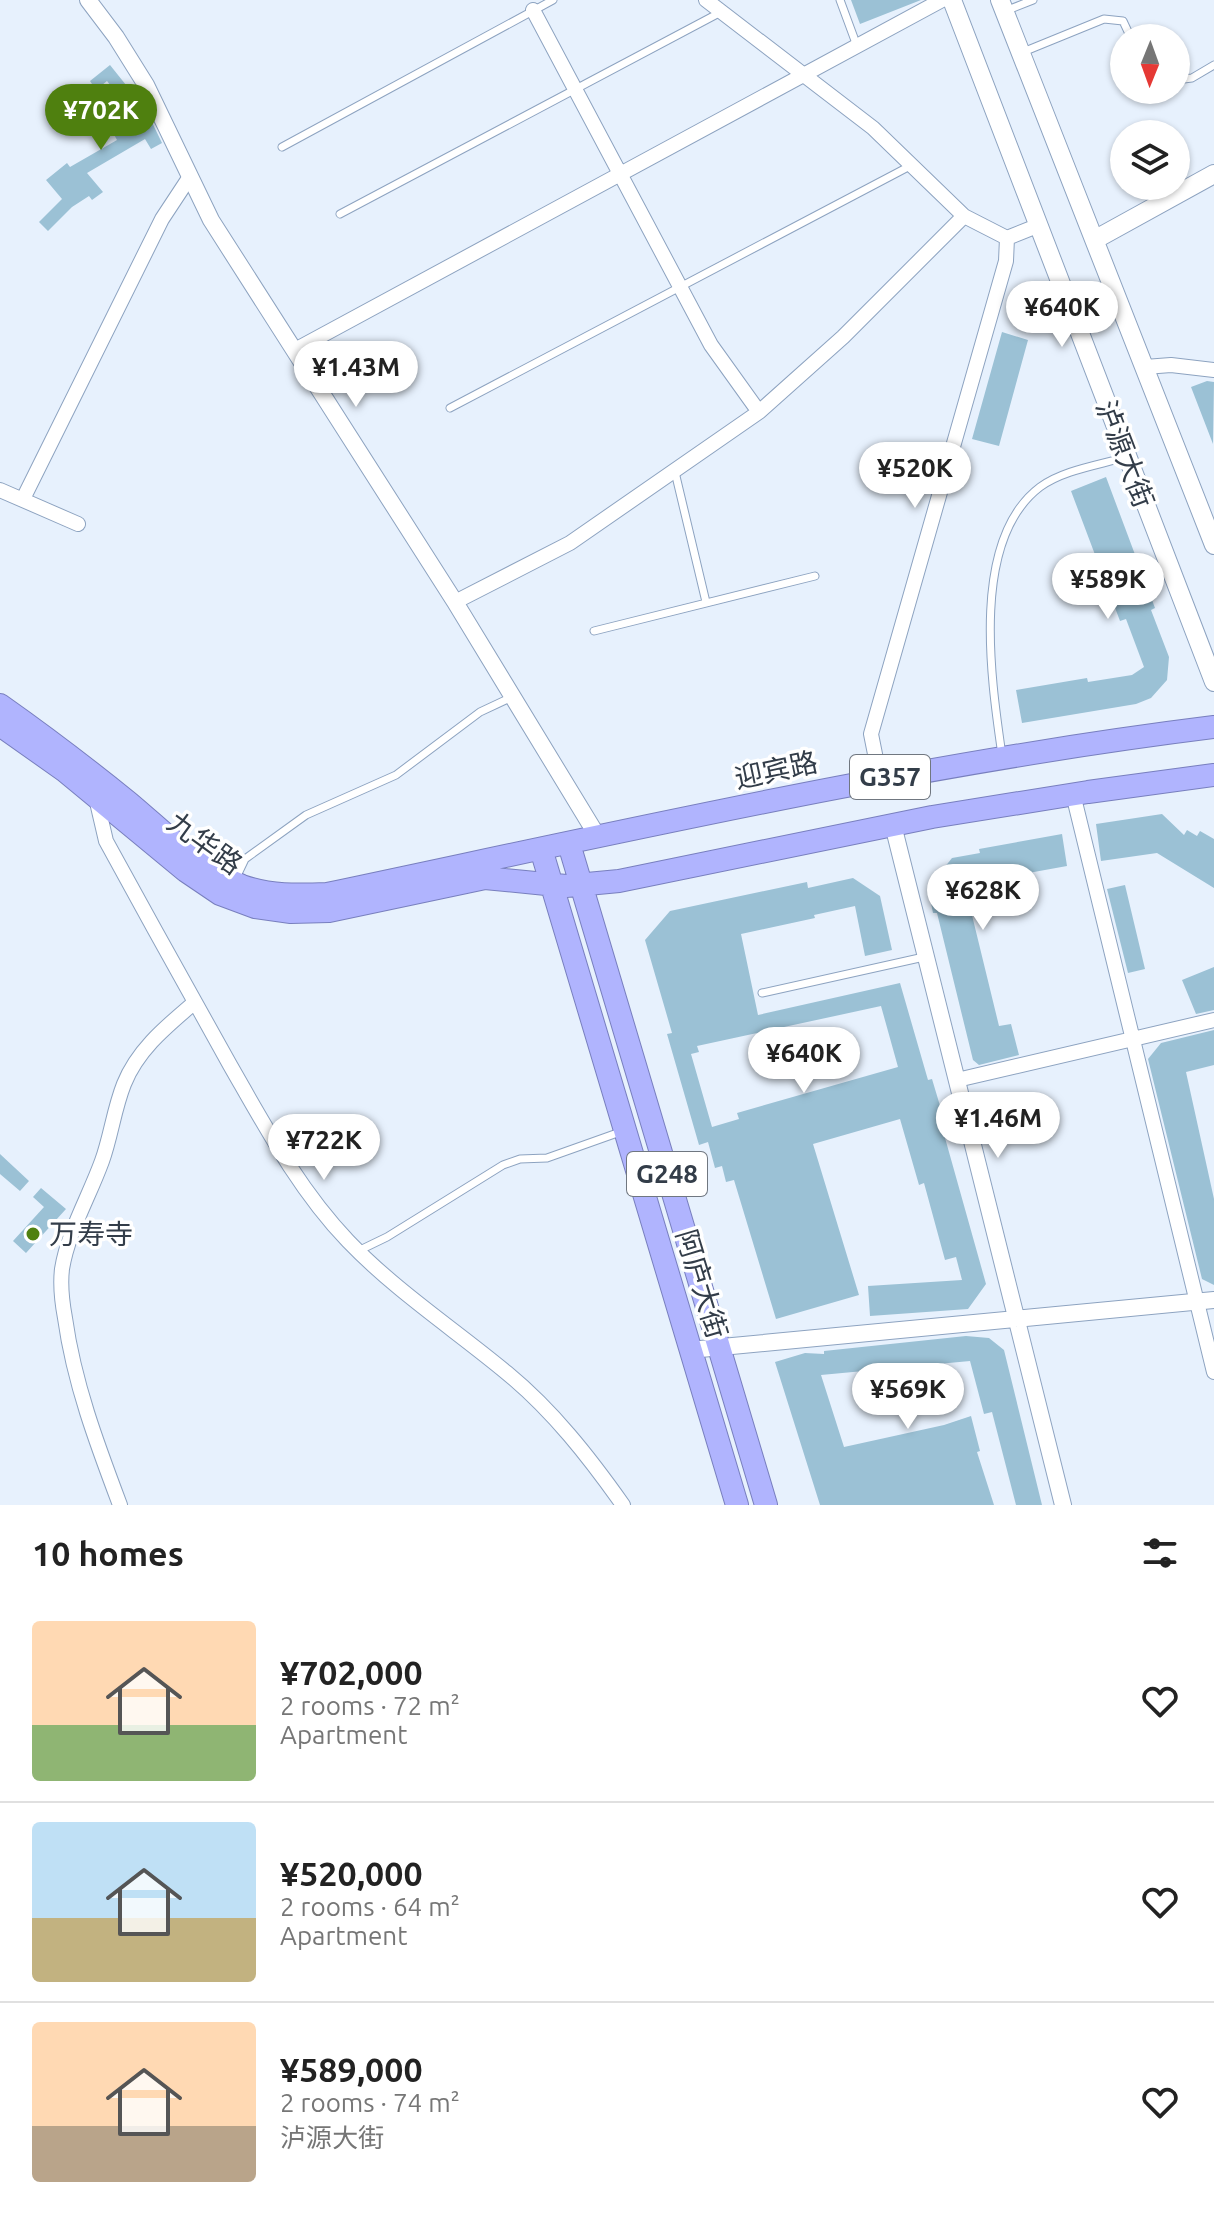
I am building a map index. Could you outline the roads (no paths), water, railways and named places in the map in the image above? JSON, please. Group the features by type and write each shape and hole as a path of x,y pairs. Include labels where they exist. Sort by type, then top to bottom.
{"highway":[{"name":"九华路","path":"0,705 75,758 196,858 234,882 276,894 327,894 541,849"},
{"name":"九华路","path":"0,725 95,796 186,871 220,894 264,909 329,911 485,878 552,884"},
{"name":"迎宾路","path":"541,849 880,779 1002,757 1214,727"},
{"name":"G357","path":"581,885 640,878 893,825 1073,794 1214,775"},
{"name":"G248","path":"569,844 766,1505"},
{"name":"阿庐大街","path":"541,849 737,1505"},
{"path":"552,884 581,885"}],"main road":[{"name":"泸源大街","path":"952,0 1214,682"},
{"name":"泸源大街","path":"1003,6 1210,524 1214,545"},
{"path":"1096,239 1214,174"}],"street":[{"path":"88,0 146,85 211,220 455,602 598,837"},
{"path":"706,0 873,128 964,216 1007,238 1037,226"},
{"path":"295,350 942,0"},
{"path":"530,8 679,288 727,371 759,412"},
{"path":"23,499 162,219 189,178"},
{"path":"455,602 570,543 759,412 833,347 964,216"},
{"path":"880,779 871,734 1006,261 1007,238"},
{"path":"1145,367 1171,365 1214,370"},
{"path":"0,490 78,524"},
{"path":"1073,794 1133,1039 1206,1301 1214,1372"},
{"path":"95,796 106,841 195,1002 289,1165 332,1223 358,1251 425,1310 529,1392 571,1436 623,1505"},
{"path":"893,825 1063,1505"},
{"path":"120,1505 75,1371 61,1293 62,1269 67,1246 103,1159 113,1117 131,1069 152,1039 195,1002"},
{"path":"957,1080 1214,1020"},
{"path":"690,1350 1206,1301"}],"lane":[{"path":"282,147 530,8 553,0"},
{"path":"840,0 857,46"},
{"path":"1003,6 1033,0"},
{"path":"340,214 721,12"},
{"path":"1022,53 1104,19 1123,21 1124,24"},
{"path":"1190,78 1214,65"},
{"path":"450,408 912,165"},
{"path":"1002,757 993,692 990,614 1008,526 1028,498 1052,479 1126,457"},
{"path":"675,472 706,602"},
{"path":"594,631 815,576"},
{"path":"234,882 245,859 306,815 396,775 480,712 512,697"},
{"path":"762,993 926,957"},
{"path":"358,1251 387,1237 503,1165 520,1159 547,1158 625,1130"}],"place":[{"name":"万寿寺","path":"33,1234"}]}
